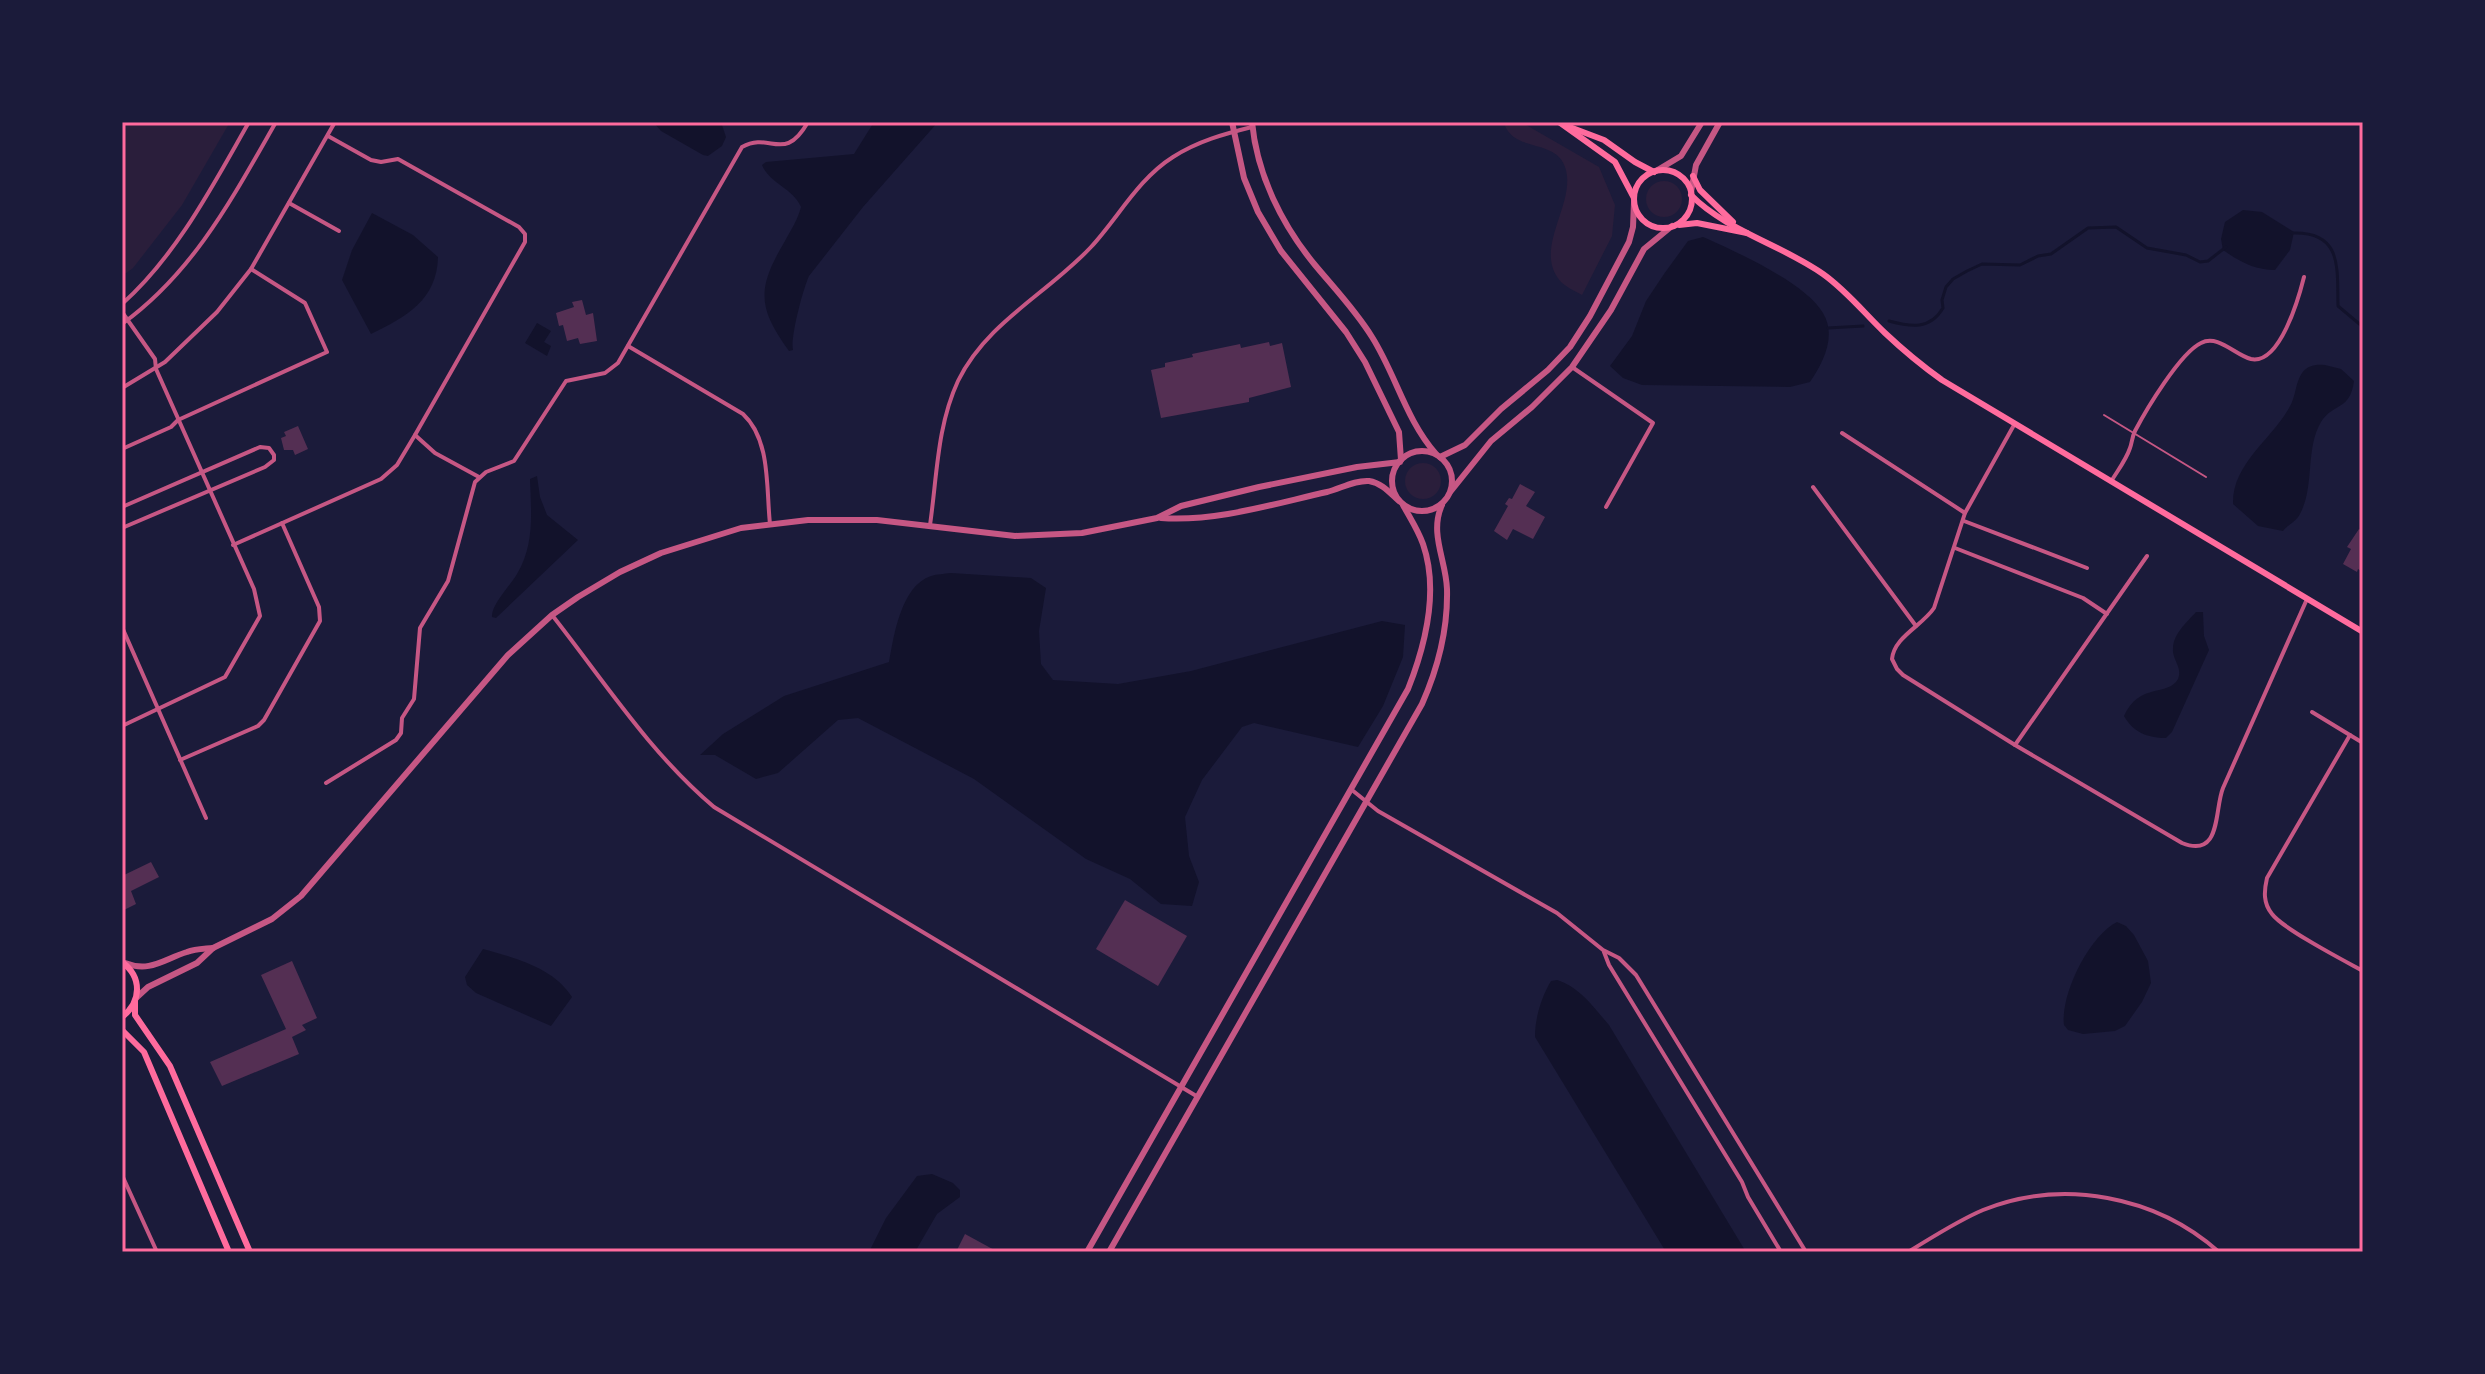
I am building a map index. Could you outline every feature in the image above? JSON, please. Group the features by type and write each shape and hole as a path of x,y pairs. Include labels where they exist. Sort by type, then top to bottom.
{"main road":[{"path":"1561,123 1604,140 1639,165 1678,175 1691,194 1711,213 1820,272 1852,298 1917,362 2014,425 2363,632"},
{"path":"1561,123 1615,162 1638,214 1648,224 1657,227 1697,223 1751,233"},
{"path":"1634,200 1641,180 1655,171"},
{"path":"1693,176 1700,190 1735,224"},
{"path":"1673,226 1688,213 1691,194"},
{"path":"123,962 136,979 135,1015 159,1047 177,1080 250,1252"},
{"path":"122,1017 136,1000"},
{"path":"122,1030 144,1052 229,1252"}],"street":[{"path":"122,304 147,279 193,218 249,122"},
{"path":"125,322 166,286 208,239 276,122"},
{"path":"122,388 156,369 203,327 251,269 335,122"},
{"path":"326,783 396,740 401,733 402,718 414,699 420,628 448,581 471,488 479,477 514,461 566,381 610,370 628,346 737,154 747,144 791,143 798,139 808,122"},
{"path":"1087,1252 1402,703 1414,674 1424,633 1428,566 1419,532 1393,488 1392,479 1400,461 1399,432 1365,362 1340,323 1287,259 1263,222 1244,178 1232,122"},
{"path":"1655,171 1681,156 1702,122"},
{"path":"1691,194 1699,157 1720,122"},
{"path":"929,527 950,401 968,362 980,346 1005,320 1090,249 1151,175 1172,158 1199,143 1252,124 1261,168 1285,222 1371,335 1385,358 1413,423 1452,474 1451,491"},
{"path":"233,545 381,479 397,465 525,242 525,234 519,227 398,159 371,160 328,136"},
{"path":"136,1000 148,987 197,963 213,948 272,919 310,887 497,666 552,615 620,572 661,553 716,534 770,524 808,520 877,520 990,534 1042,536 1082,533 1157,518 1181,506 1259,487 1400,461 1416,452 1438,456 1465,445 1501,409 1548,370 1575,340 1629,242 1634,200"},
{"path":"289,203 339,231"},
{"path":"1109,1252 1422,704 1440,652 1447,600 1436,528 1442,505 1491,441 1532,407 1572,367 1611,310 1641,253 1650,242 1673,226"},
{"path":"122,449 327,352 305,303 251,269"},
{"path":"2111,482 2130,448 2133,434 2173,370 2201,343 2215,341 2249,358 2268,355 2295,312 2304,277"},
{"path":"122,312 125,322 155,359 156,369 200,473 260,607 259,617 222,680 122,726"},
{"path":"628,346 743,414 754,424 762,445 770,524"},
{"path":"1572,367 1653,423 1606,507"},
{"path":"2014,425 1965,513 1934,608 1892,653 1897,669 2015,745 2182,843 2188,846 2203,844 2216,830 2218,800 2307,599"},
{"path":"1842,433 1965,513"},
{"path":"415,435 435,453 479,477"},
{"path":"122,507 260,447 269,448 274,455 274,460 265,467 122,528"},
{"path":"1157,518 1184,520 1206,517 1364,481 1385,488 1411,510 1425,512 1442,505"},
{"path":"1813,487 1916,626"},
{"path":"1964,521 2087,568"},
{"path":"180,760 258,726 320,621 321,615 282,523"},
{"path":"1955,548 2083,598 2107,614"},
{"path":"2015,745 2147,556"},
{"path":"552,615 659,754 682,780 714,807 1198,1097"},
{"path":"122,627 206,818"},
{"path":"2312,712 2363,743"},
{"path":"2350,735 2267,878 2263,891 2272,914 2280,922 2363,971"},
{"path":"1352,790 1378,811 1557,913 1603,950 1619,958 1636,975 1806,1252"},
{"path":"123,962 139,968 153,967 190,950 213,948"},
{"path":"1603,950 1609,965 1742,1182 1781,1252"},
{"path":"122,1175 157,1252"},
{"path":"1908,1252 1984,1210 2032,1197 2073,1194 2120,1200 2150,1210 2177,1222 2219,1252"}],"lane":[{"path":"2104,415 2206,477"}],"shaded area":[{"path":"122,122 230,122 182,205 133,268 122,276"},
{"path":"653,122 721,122 726,137 722,146 708,156 703,155 661,131"},
{"path":"874,122 938,122 863,207 809,276 795,325 793,350 789,351 771,322 764,297 769,272 801,207 762,165 766,162 854,154"},
{"path":"1506,122 1521,122 1599,167 1615,205 1612,236 1582,295 1561,282 1553,269 1551,256 1567,184 1562,160 1555,153 1518,140 1505,126"},
{"path":"1664,181 1677,186 1682,199 1677,212 1664,217 1651,212 1646,199 1651,186"},
{"path":"2243,210 2262,212 2294,232 2290,250 2275,270 2248,264 2223,250 2221,239 2225,222"},
{"path":"372,213 413,235 438,257 432,285 426,296 407,314 371,334 342,280 352,250"},
{"path":"1703,237 1786,279 1802,290 1823,313 1829,331 1827,349 1810,382 1790,387 1642,385 1623,378 1610,366 1632,336 1646,301 1664,274 1688,241"},
{"path":"537,323 551,331 544,342 551,346 547,356 525,343"},
{"path":"2312,366 2341,369 2354,381 2352,391 2345,402 2326,416 2316,433 2305,503 2298,517 2283,531 2258,526 2233,504 2239,477 2289,408 2302,373"},
{"path":"1423,463 1436,468 1441,481 1436,494 1423,499 1410,494 1405,481 1410,468"},
{"path":"537,476 547,515 578,540 496,618 492,617 494,607 517,574 527,551 531,528 530,479"},
{"path":"951,573 1031,578 1046,588 1039,631 1041,664 1053,680 1118,684 1191,671 1382,621 1405,625 1403,657 1383,706 1358,747 1254,723 1242,727 1202,780 1185,817 1189,856 1199,882 1192,906 1161,904 1130,879 1086,859 974,779 858,718 838,720 778,773 756,779 715,755 700,755 723,734 784,696 889,662 901,613 912,590 931,576"},
{"path":"2196,612 2203,612 2204,636 2209,650 2172,732 2166,738 2141,733 2124,716 2137,698 2167,688 2178,679 2179,671 2173,653 2175,638"},
{"path":"2117,922 2134,935 2148,961 2151,983 2125,1026 2115,1031 2083,1034 2068,1030 2064,1025 2064,1013 2078,968 2096,940"},
{"path":"483,949 532,965 564,987 572,997 551,1026 476,993 467,985 465,977"},
{"path":"1557,980 1580,993 1609,1025 1746,1252 1666,1252 1535,1037 1542,1001 1551,981"},
{"path":"932,1174 953,1183 960,1190 960,1197 937,1214 915,1252 869,1252 886,1218 917,1176"}],"building":[{"path":"582,300 586,315 593,313 597,341 580,344 578,338 567,341 556,313 574,307 572,302"},
{"path":"1269,342 1270,346 1282,343 1291,387 1249,398 1249,402 1161,418 1151,370 1165,367 1165,363 1193,357 1192,354 1240,344 1241,348"},
{"path":"298,426 308,449 295,455 293,450 284,450 281,438 286,436 284,432"},
{"path":"1520,484 1535,492 1526,506 1545,517 1533,539 1513,529 1507,540 1494,531 1508,506 1505,504 1509,498 1512,499"},
{"path":"2359,529 2363,532 2363,572 2343,564 2351,549 2347,547"},
{"path":"151,862 159,877 131,891 136,904 122,911 122,876"},
{"path":"1125,900 1187,936 1158,986 1096,949"},
{"path":"292,961 317,1018 302,1025 306,1030 292,1037 299,1054 222,1086 210,1062 286,1029 261,975"},
{"path":"965,1234 998,1252 956,1252"}],"waterway":[{"path":"1889,321 1905,325 1926,323 1943,308 1946,287 1953,279 1982,264 2020,265 2038,256 2051,254 2088,228 2116,227 2147,248 2186,255 2200,262 2208,261 2226,247"},
{"path":"2292,233 2309,234 2329,245 2338,279 2338,306 2363,327"},
{"path":"1828,328 1863,326"}]}
